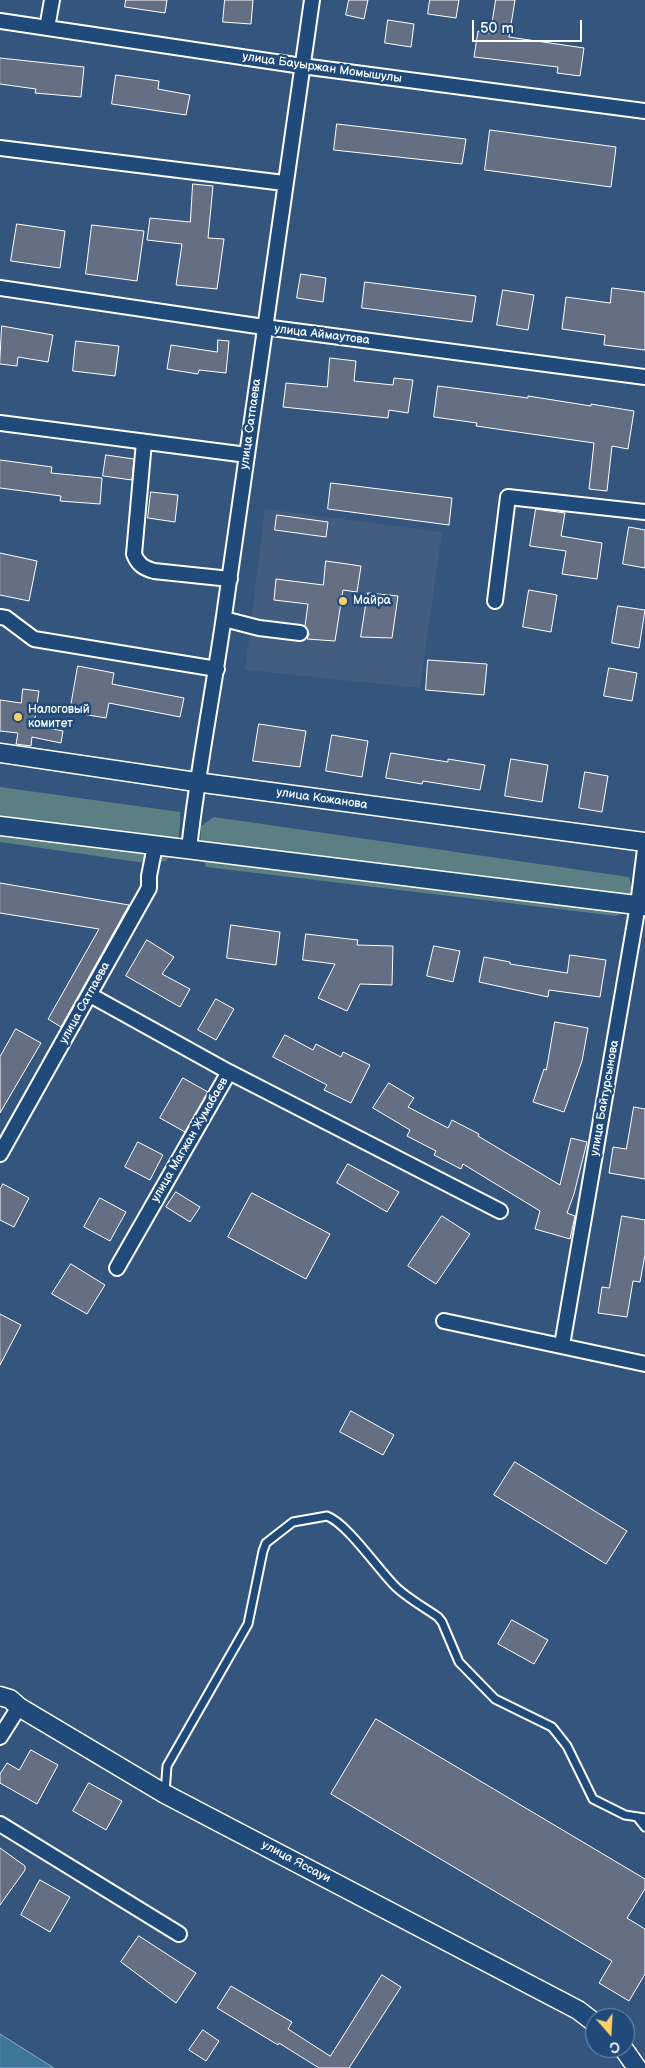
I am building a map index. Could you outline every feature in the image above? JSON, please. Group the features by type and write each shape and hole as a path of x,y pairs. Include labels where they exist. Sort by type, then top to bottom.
{"street":[{"path":"47,28 52,0"},
{"name":"улица Сатпаева","path":"189,849 196,782 217,669 284,183 312,0"},
{"name":"улица Бауыржан Момышулы","path":"0,21 302,66 645,111"},
{"path":"0,148 284,183"},
{"name":"улица Аймаутова","path":"0,288 264,327 645,377"},
{"path":"0,423 247,455"},
{"path":"144,442 134,554 137,560 144,568 154,571 230,578"},
{"path":"495,601 508,497 645,512"},
{"path":"0,617 6,618 34,639 217,669"},
{"path":"224,619 259,628 300,633"},
{"name":"улица Кожанова","path":"0,753 196,782 645,842"},
{"path":"0,826 641,905"},
{"name":"улица Сатпаева","path":"0,1154 149,888 149,876 155,846"},
{"name":"улица Байтурсынова","path":"562,1345 641,905 645,849"},
{"name":"улица Магжан Жумабаев","path":"90,995 229,1072 117,1268"},
{"path":"229,1072 500,1211"},
{"path":"444,1321 645,1364"},
{"name":"улица Яссауи","path":"0,1696 10,1700 165,1794 585,2015"},
{"path":"0,1737 19,1707"},
{"path":"0,1824 179,1934"}],"lane":[{"path":"165,1794 167,1766 248,1624 266,1543 293,1522 327,1516 332,1517 398,1588 442,1622 459,1662 495,1699 552,1727 567,1746 593,1800 625,1814 641,1818 645,1827"}],"shaded area":[{"name":"Майра","path":"265,509 442,532 420,688 245,670"},
{"path":"0,2034 54,2068 0,2068"}],"green space":[{"path":"0,787 180,812 178,838 166,861 145,863 0,842"},
{"path":"214,817 629,877 632,895 630,904 617,916 206,867 200,848 201,826"}],"building":[{"path":"126,0 167,0 165,13 125,7"},
{"path":"225,0 253,0 251,24 223,22"},
{"path":"349,0 368,0 364,19 346,15"},
{"path":"430,0 459,0 456,18 428,14"},
{"path":"496,0 515,0 509,37 584,48 580,76 557,73 558,67 474,57 478,31 490,33"},
{"path":"388,20 414,24 411,47 385,43"},
{"path":"0,58 84,67 81,97 35,93 36,89 0,84"},
{"path":"116,75 159,81 158,89 190,95 186,115 112,104"},
{"path":"337,124 466,139 462,164 334,150"},
{"path":"490,130 616,147 611,187 485,170"},
{"path":"193,184 213,186 208,238 224,239 217,289 176,285 182,244 147,240 150,218 190,222"},
{"path":"17,224 65,231 60,268 11,261"},
{"path":"92,225 144,231 137,281 86,274"},
{"path":"301,274 326,278 323,302 297,298"},
{"path":"365,282 476,296 472,322 362,308"},
{"path":"612,288 645,292 645,350 604,345 605,335 562,329 566,297 610,303"},
{"path":"503,290 534,295 528,330 497,325"},
{"path":"2,326 53,335 48,362 18,357 17,366 0,364"},
{"path":"218,340 229,341 226,373 199,370 198,374 167,369 171,345 217,352"},
{"path":"76,341 119,346 115,376 73,371"},
{"path":"330,358 356,361 354,381 393,385 394,378 413,380 408,413 389,410 388,418 283,407 286,383 327,387"},
{"path":"438,386 528,398 528,396 591,406 591,404 634,411 628,449 612,446 607,491 589,489 594,443 476,426 477,423 434,417"},
{"path":"106,455 134,459 132,480 103,476"},
{"path":"0,460 52,467 51,473 102,478 100,504 60,501 61,496 0,488"},
{"path":"331,483 452,498 449,525 328,509"},
{"path":"151,492 178,495 175,522 148,518"},
{"path":"536,509 565,513 561,536 602,543 597,579 562,574 566,551 530,546"},
{"path":"277,515 328,522 326,537 275,530"},
{"path":"629,527 645,530 645,568 623,564"},
{"path":"0,553 37,561 29,601 0,595"},
{"path":"326,561 361,566 357,592 343,590 335,641 307,639 309,634 305,626 308,604 274,600 276,579 323,585"},
{"path":"529,590 557,595 551,632 523,627"},
{"path":"368,593 398,596 392,638 361,637"},
{"path":"618,606 645,610 639,648 612,643"},
{"path":"428,660 487,664 484,695 426,690"},
{"path":"78,666 114,673 112,684 184,698 180,717 109,703 106,718 70,712"},
{"path":"609,668 637,673 632,701 604,696"},
{"name":"Налоговый комитет","path":"23,689 39,691 34,725 63,731 61,743 32,737 31,746 16,744 18,733 0,731 0,700 21,703"},
{"path":"259,724 306,731 300,767 253,761"},
{"path":"332,735 368,741 362,777 326,771"},
{"path":"391,753 448,762 448,759 485,765 480,790 423,781 422,784 386,778"},
{"path":"511,759 548,765 542,802 505,796"},
{"path":"585,772 608,776 602,812 579,808"},
{"path":"0,883 129,905 61,1027 48,1019 99,929 0,913"},
{"path":"231,925 280,932 276,965 227,958"},
{"path":"306,934 358,940 357,945 393,946 392,985 360,984 347,1011 318,998 335,964 303,960"},
{"path":"147,940 174,957 162,974 190,989 180,1007 126,976"},
{"path":"434,946 460,951 453,982 427,976"},
{"path":"570,955 606,960 600,997 549,990 548,997 479,982 484,957 510,962 510,964 567,973"},
{"path":"216,999 234,1009 216,1040 198,1030"},
{"path":"555,1022 588,1028 582,1061 564,1112 533,1102 544,1069 546,1070"},
{"path":"16,1029 41,1043 0,1113 0,1057"},
{"path":"285,1035 313,1050 316,1044 341,1057 343,1052 370,1065 351,1103 324,1090 327,1085 273,1057"},
{"path":"183,1078 208,1092 185,1132 160,1118"},
{"path":"389,1083 414,1098 408,1107 448,1128 452,1120 479,1134 478,1136 560,1185 571,1138 587,1142 574,1194 567,1213 575,1216 570,1239 535,1229 540,1211 463,1164 461,1169 434,1155 436,1151 407,1136 410,1130 373,1108"},
{"path":"634,1107 645,1109 645,1179 609,1173 613,1147 626,1149"},
{"path":"138,1142 163,1155 150,1180 125,1167"},
{"path":"348,1164 399,1192 387,1212 337,1183"},
{"path":"3,1184 29,1198 14,1227 0,1220 0,1190"},
{"path":"176,1192 200,1207 190,1222 166,1207"},
{"path":"252,1193 330,1234 306,1279 228,1237"},
{"path":"100,1198 126,1212 110,1241 84,1227"},
{"path":"442,1216 470,1234 436,1284 408,1266"},
{"path":"622,1216 645,1220 645,1255 640,1282 633,1281 627,1317 598,1313 602,1287 609,1288"},
{"path":"71,1264 105,1285 87,1314 52,1294"},
{"path":"0,1314 21,1325 0,1365"},
{"path":"351,1411 394,1435 383,1455 340,1432"},
{"path":"515,1462 627,1531 606,1564 494,1495"},
{"path":"512,1620 548,1640 534,1664 498,1644"},
{"path":"376,1719 645,1879 645,1889 627,1918 645,1929 645,1974 629,2001 599,1983 612,1961 331,1794"},
{"path":"31,1750 58,1765 37,1804 0,1783 0,1774 7,1763 19,1770"},
{"path":"89,1783 122,1801 106,1830 73,1811"},
{"path":"0,1848 25,1866 25,1870 0,1905"},
{"path":"40,1880 70,1897 50,1932 21,1915"},
{"path":"139,1936 196,1973 176,2003 121,1962"},
{"path":"382,1975 401,1987 349,2068 319,2068 217,2008 231,1986 292,2022 288,2029 330,2056"},
{"path":"203,2030 219,2041 206,2061 189,2050"}],"place":[{"name":"Майра","path":"343,601"},
{"name":"Налоговый комитет","path":"18,717"}]}
